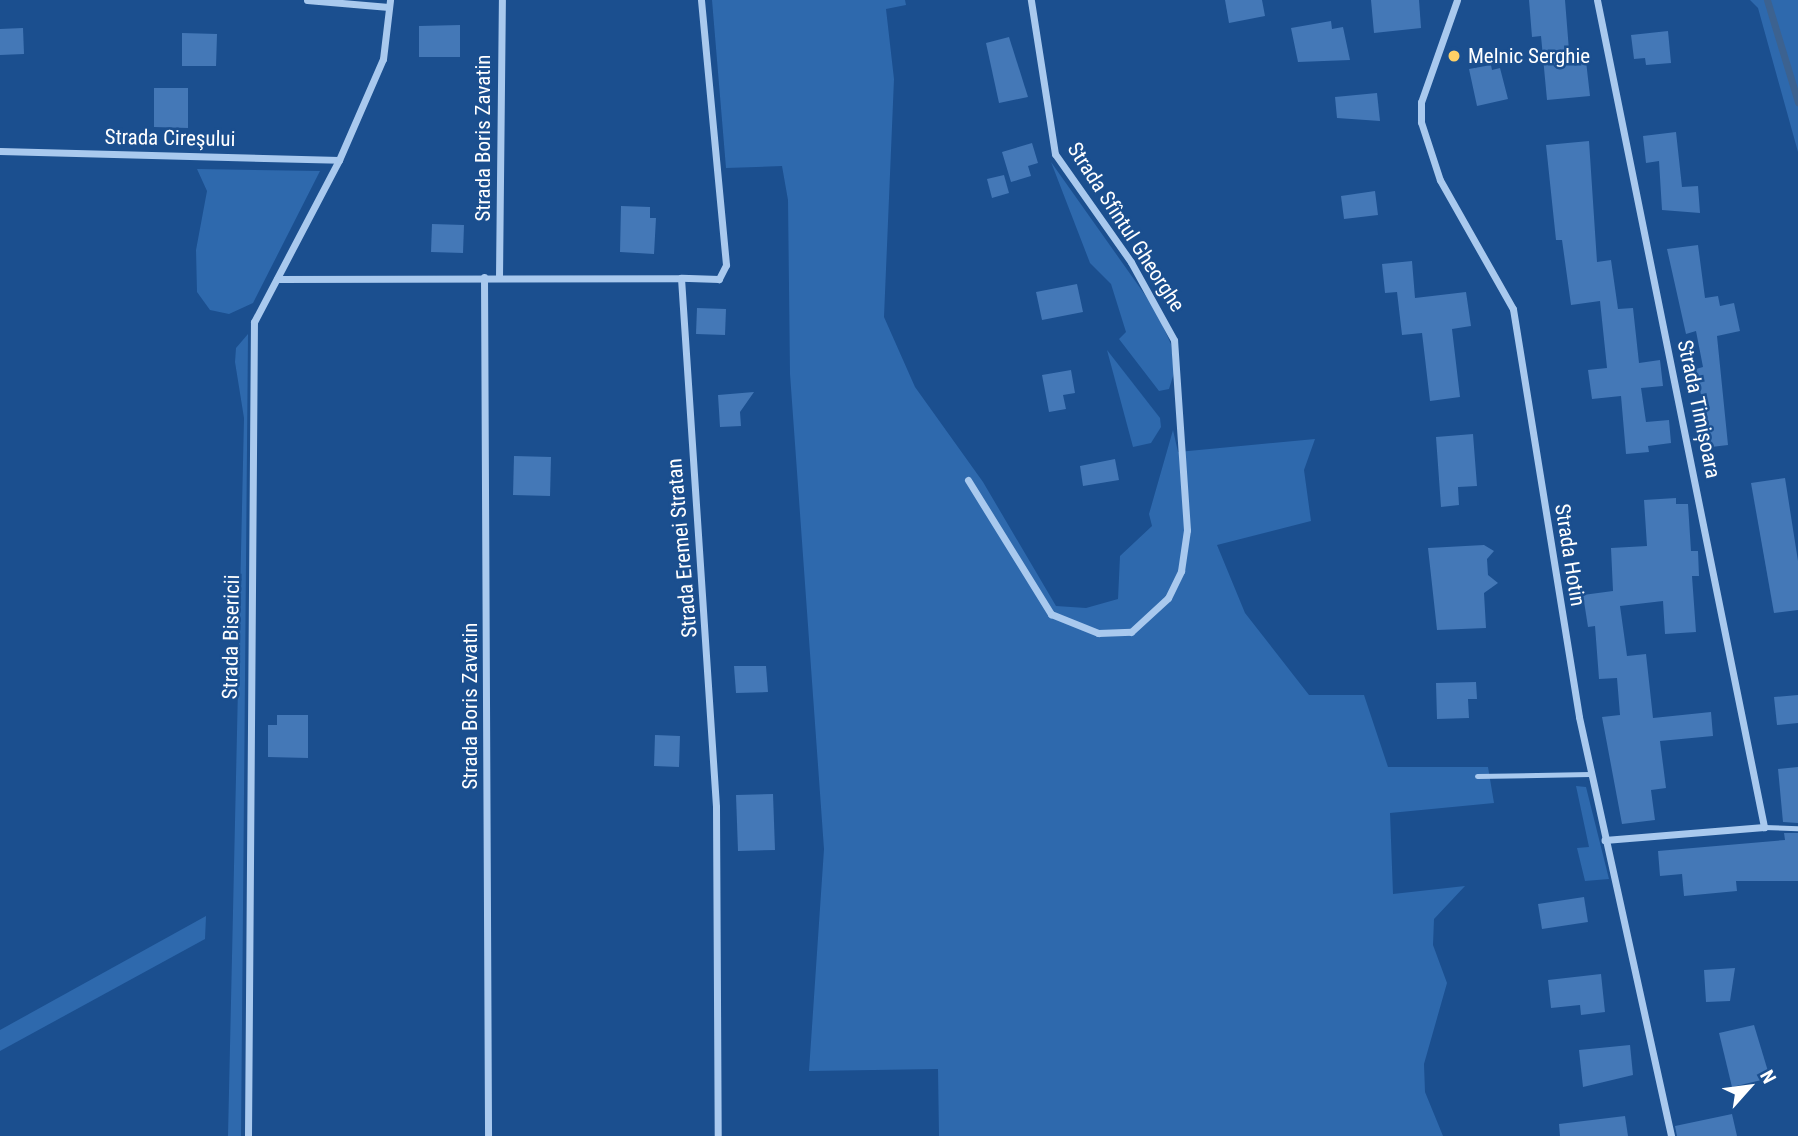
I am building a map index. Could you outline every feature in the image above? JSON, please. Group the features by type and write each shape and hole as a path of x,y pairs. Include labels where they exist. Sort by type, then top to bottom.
{"street":[{"path":"307,0 390,3"},
{"name":"Strada Boris Zavatin","path":"499,277 502,0"},
{"path":"277,279 719,279 726,265 701,0"},
{"name":"Strada Sfîntul Gheorghe","path":"968,480 1051,614 1085,631 1131,632 1168,598 1181,571 1187,530 1174,340 1131,261 1055,154 1031,0"},
{"name":"Strada Hotin","path":"1457,0 1421,102 1421,122 1440,180 1513,309 1590,774 1671,1136"},
{"name":"Strada Timișoara","path":"1597,0 1764,827"},
{"name":"Strada Bisericii","path":"248,1136 251,405 254,322 339,160 383,59 390,3"},
{"name":"Strada Cireşului","path":"0,151 339,160"},
{"name":"Strada Boris Zavatin","path":"484,277 488,1136"},
{"name":"Strada Eremei Stratan","path":"681,278 716,807 718,1136"},
{"path":"1605,840 1764,827"}],"lane":[{"path":"1477,776 1590,774"},
{"path":"1764,827 1798,828"}],"shaded area":[{"path":"712,0 905,0 906,5 886,9 894,79 884,317 915,387 983,482 1056,606 1086,608 1118,599 1120,556 1152,526 1149,514 1173,430 1178,452 1315,439 1304,470 1311,521 1217,545 1245,613 1309,695 1364,695 1388,767 1488,767 1494,803 1390,813 1393,894 1465,886 1434,919 1433,945 1447,983 1424,1064 1425,1092 1443,1136 939,1136 938,1069 809,1071 824,849 790,374 788,200 782,166 726,168"},
{"path":"1750,0 1798,0 1798,152 1758,8"},
{"path":"1051,162 1155,309 1171,344 1174,373 1169,389 1159,391 1119,339 1126,332 1111,284 1090,263"},
{"path":"197,169 320,171 253,303 229,314 210,310 197,292 196,250 207,191"},
{"path":"248,334 241,1136 228,1136 244,418 235,362 236,348"},
{"path":"1107,350 1160,418 1161,427 1151,443 1133,447"},
{"path":"1576,786 1586,787 1609,879 1585,881 1577,848 1589,847"},
{"path":"206,916 205,939 0,1051 0,1030"}],"building":[{"path":"1225,0 1262,0 1265,16 1229,23"},
{"path":"1371,0 1419,0 1421,28 1374,33"},
{"path":"1529,0 1565,0 1570,63 1586,61 1590,96 1547,100 1541,36 1532,37"},
{"path":"1331,21 1332,29 1343,27 1350,60 1298,62 1291,28"},
{"path":"460,25 460,57 419,57 419,26"},
{"path":"23,28 24,54 0,55 0,29"},
{"path":"1668,31 1671,63 1646,65 1645,58 1634,59 1631,35"},
{"path":"182,33 217,34 216,66 182,66"},
{"path":"1009,37 1028,97 999,103 986,43"},
{"path":"1491,65 1492,70 1500,68 1508,99 1477,106 1469,69"},
{"path":"154,88 188,88 188,128 154,127"},
{"path":"1377,93 1380,121 1337,118 1335,97"},
{"path":"1676,132 1682,187 1698,186 1700,213 1662,210 1659,161 1646,163 1643,136"},
{"path":"1589,141 1597,262 1611,260 1618,309 1633,308 1639,363 1660,360 1663,386 1641,388 1646,422 1669,420 1671,443 1648,446 1649,452 1626,454 1621,396 1592,399 1588,370 1607,368 1600,301 1571,305 1562,240 1556,240 1546,145"},
{"path":"1032,143 1038,163 1028,166 1031,176 1011,182 1002,152"},
{"path":"1004,175 1009,193 992,198 987,179"},
{"path":"1375,191 1378,215 1344,219 1341,196"},
{"path":"621,206 650,207 650,218 656,218 654,254 620,252"},
{"path":"432,224 464,225 463,253 431,252"},
{"path":"1698,245 1705,298 1718,296 1720,306 1734,303 1740,331 1717,336 1728,445 1711,447 1696,369 1703,367 1696,331 1686,334 1667,249"},
{"path":"1412,261 1415,298 1466,292 1471,326 1452,329 1460,397 1430,401 1422,333 1402,335 1397,292 1385,293 1382,264"},
{"path":"1077,284 1083,312 1042,320 1036,292"},
{"path":"697,308 726,309 725,335 696,334"},
{"path":"1071,370 1075,393 1063,395 1066,409 1049,412 1042,375"},
{"path":"754,392 740,412 741,426 720,427 718,395"},
{"path":"1473,434 1477,486 1458,487 1459,505 1441,507 1436,437"},
{"path":"514,456 551,457 550,496 513,495"},
{"path":"1115,459 1119,480 1083,486 1080,466"},
{"path":"1785,478 1798,561 1798,610 1774,613 1751,483"},
{"path":"1676,498 1676,504 1688,504 1691,551 1698,551 1699,576 1692,576 1696,632 1665,634 1663,601 1620,606 1627,656 1646,654 1653,718 1711,712 1713,736 1660,741 1666,788 1651,790 1655,820 1622,824 1602,717 1620,715 1617,678 1599,679 1595,626 1588,627 1583,595 1613,591 1611,548 1647,546 1644,500"},
{"path":"1484,545 1494,551 1487,559 1488,575 1498,583 1484,593 1486,628 1437,630 1428,548"},
{"path":"734,666 766,666 768,692 736,693"},
{"path":"1476,682 1477,699 1468,699 1469,718 1437,719 1436,683"},
{"path":"1798,695 1798,723 1777,725 1774,697"},
{"path":"277,715 308,715 308,758 268,757 268,725 277,725"},
{"path":"655,735 680,736 679,767 654,766"},
{"path":"1798,767 1798,823 1783,822 1778,769"},
{"path":"773,794 775,850 738,851 736,795"},
{"path":"1784,833 1798,833 1798,881 1736,881 1737,891 1684,896 1682,874 1660,876 1658,851 1785,840"},
{"path":"1584,897 1588,922 1542,929 1538,904"},
{"path":"1735,968 1730,1001 1706,1002 1704,970"},
{"path":"1601,974 1605,1012 1581,1015 1580,1005 1551,1008 1548,980"},
{"path":"1754,1025 1770,1078 1732,1087 1719,1033"},
{"path":"1630,1045 1633,1075 1583,1087 1579,1050"},
{"path":"1732,1114 1737,1136 1677,1136 1675,1126"},
{"path":"1625,1116 1628,1136 1560,1136 1559,1124"}],"waterway":[{"path":"1767,0 1798,102"}],"place":[{"name":"Melnic Serghie","path":"1454,56"}]}
